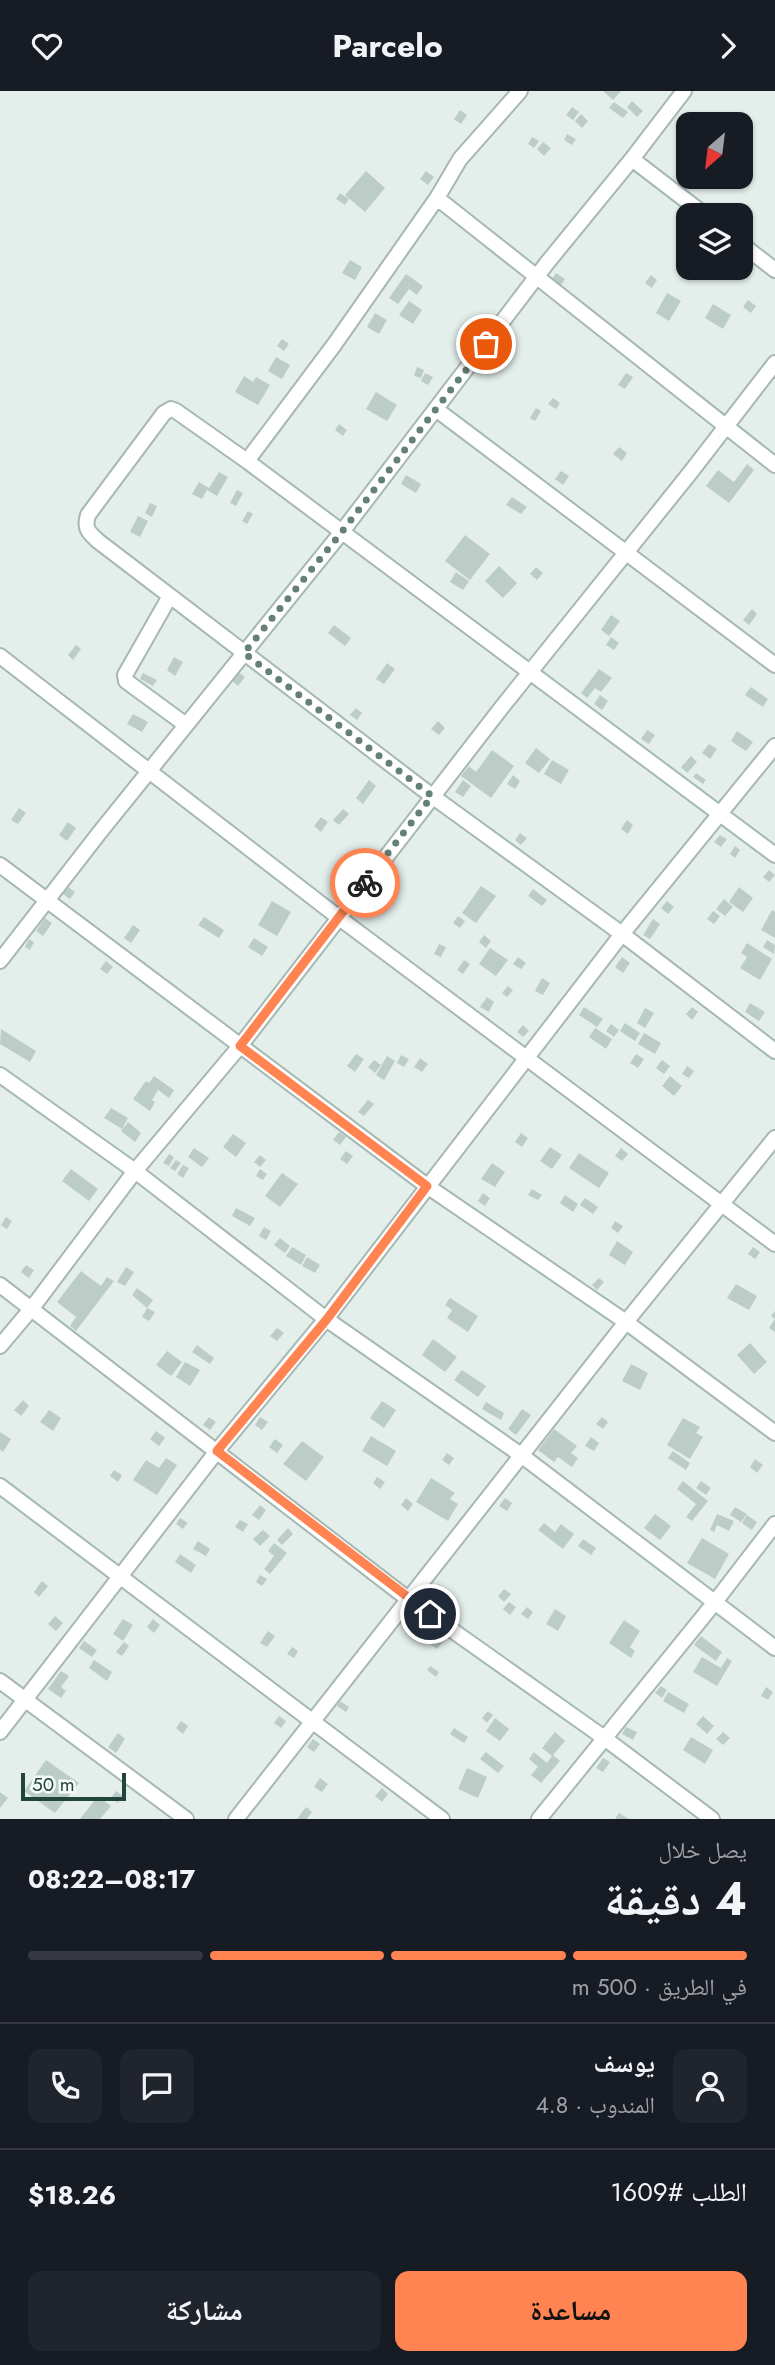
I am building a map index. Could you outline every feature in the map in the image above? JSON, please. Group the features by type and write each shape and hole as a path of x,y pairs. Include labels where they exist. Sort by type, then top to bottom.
{"street":[{"path":"247,461 305,385 437,198 460,159 520,91"},
{"path":"0,961 341,533 536,278 684,91"},
{"path":"632,159 689,203"},
{"path":"437,198 775,465"},
{"path":"753,253 775,270"},
{"path":"0,1346 32,1308 135,1171 240,1046 432,796 775,363"},
{"path":"775,855 247,461 171,409 164,413 88,515 85,524 87,532 432,796 775,1051"},
{"path":"437,410 775,665"},
{"path":"170,596 125,675 125,681 186,725"},
{"path":"0,656 338,917 775,1244"},
{"path":"0,1732 217,1451 327,1319 622,935 775,746"},
{"path":"0,865 427,1186 626,1322 775,1433"},
{"path":"0,1075 135,1171 327,1319 521,1455 775,1648"},
{"path":"236,1819 626,1322 775,1138"},
{"path":"0,1285 408,1599 603,1737 712,1819"},
{"path":"0,1486 442,1819"},
{"path":"539,1819 775,1524"},
{"path":"0,1681 186,1819"}],"building":[{"path":"603,91 621,91 613,100"},
{"path":"632,101 643,111 637,117 627,107"},
{"path":"614,102 628,112 623,118 609,108"},
{"path":"572,107 579,112 573,120 566,115"},
{"path":"460,110 467,115 461,124 454,119"},
{"path":"581,114 588,121 582,128 575,121"},
{"path":"567,134 576,139 572,145 564,140"},
{"path":"532,137 539,141 534,148 528,144"},
{"path":"543,142 551,148 544,156 537,149"},
{"path":"366,171 385,188 365,212 345,195"},
{"path":"426,171 434,177 428,185 420,179"},
{"path":"340,193 349,199 345,205 336,199"},
{"path":"350,260 362,267 355,280 342,273"},
{"path":"556,273 565,279 559,288 550,282"},
{"path":"406,274 423,286 417,295 409,289 398,304 389,298"},
{"path":"651,275 657,280 652,288 645,283"},
{"path":"667,293 681,301 669,321 656,313"},
{"path":"748,300 756,306 751,313 743,307"},
{"path":"409,301 422,310 413,324 399,315"},
{"path":"713,304 731,315 723,329 705,318"},
{"path":"375,313 387,320 379,334 367,327"},
{"path":"282,339 289,344 284,351 277,346"},
{"path":"276,357 290,365 282,379 268,371"},
{"path":"417,367 424,370 421,378 414,376"},
{"path":"425,373 433,377 428,385 421,381"},
{"path":"626,373 633,377 625,389 618,385"},
{"path":"244,376 253,382 256,377 270,385 258,405 235,392"},
{"path":"376,392 397,405 387,421 366,409"},
{"path":"553,398 560,403 556,409 548,404"},
{"path":"536,408 541,411 535,421 530,418"},
{"path":"339,424 347,430 343,436 335,430"},
{"path":"619,447 627,453 622,461 613,454"},
{"path":"747,464 754,470 729,503 706,486 718,470 734,482"},
{"path":"561,471 569,476 563,485 555,479"},
{"path":"219,472 228,477 217,496 207,490 202,499 192,494 199,482 209,488"},
{"path":"406,475 421,484 416,493 401,484"},
{"path":"237,490 243,493 236,506 230,503"},
{"path":"512,497 527,507 521,514 506,505"},
{"path":"150,503 157,506 152,517 145,513"},
{"path":"248,511 253,514 247,524 242,521"},
{"path":"138,516 148,521 140,537 130,532"},
{"path":"465,535 490,554 470,580 445,561"},
{"path":"499,566 517,583 503,598 485,581"},
{"path":"536,567 543,573 537,580 530,574"},
{"path":"456,572 469,581 463,590 450,582"},
{"path":"752,609 757,614 749,625 743,620"},
{"path":"611,615 620,621 609,636 601,630"},
{"path":"334,625 351,638 345,646 328,633"},
{"path":"611,637 619,643 614,650 606,645"},
{"path":"76,645 81,649 73,660 68,655"},
{"path":"174,657 183,662 175,676 167,670"},
{"path":"387,663 395,669 384,684 376,679"},
{"path":"599,669 612,678 601,692 595,688 587,698 581,693"},
{"path":"237,671 245,677 238,686 231,680"},
{"path":"143,673 157,680 153,686 140,679"},
{"path":"751,687 768,699 763,707 745,695"},
{"path":"600,695 608,701 602,710 594,704"},
{"path":"356,708 362,713 357,720 350,715"},
{"path":"133,714 148,722 142,732 127,724"},
{"path":"438,721 445,728 439,735 431,729"},
{"path":"647,730 655,735 649,744 641,739"},
{"path":"737,731 753,742 746,751 731,741"},
{"path":"709,744 717,749 710,759 702,753"},
{"path":"536,748 550,759 539,773 525,763"},
{"path":"492,750 514,766 491,798 461,776 469,766 476,772"},
{"path":"691,756 697,762 687,773 681,767"},
{"path":"552,760 569,770 561,784 544,774"},
{"path":"696,773 706,780 703,784 693,777"},
{"path":"513,775 520,781 515,789 507,784"},
{"path":"369,780 376,786 363,804 356,798"},
{"path":"463,780 471,786 463,797 455,792"},
{"path":"19,808 26,813 18,824 11,820"},
{"path":"343,809 349,814 339,825 333,820"},
{"path":"321,817 328,822 321,832 314,826"},
{"path":"627,820 633,825 628,834 621,829"},
{"path":"68,822 76,828 67,841 59,835"},
{"path":"520,833 527,838 521,845 515,840"},
{"path":"720,835 727,839 721,847 714,842"},
{"path":"735,846 740,850 735,858 730,854"},
{"path":"769,870 775,875 769,882 763,877"},
{"path":"67,886 75,892 70,899 61,893"},
{"path":"481,886 496,896 476,923 462,913"},
{"path":"739,887 753,898 743,912 729,902"},
{"path":"533,889 547,900 542,906 528,896"},
{"path":"724,899 733,907 725,916 716,909"},
{"path":"272,901 291,912 277,936 258,925"},
{"path":"667,901 674,907 668,914 661,908"},
{"path":"772,910 775,912 775,938 761,930"},
{"path":"713,911 720,916 714,924 707,919"},
{"path":"458,916 465,921 460,928 453,923"},
{"path":"204,917 224,930 219,938 198,925"},
{"path":"45,918 52,923 43,936 36,931"},
{"path":"653,919 660,924 650,939 643,935"},
{"path":"133,925 140,930 131,943 124,938"},
{"path":"484,935 491,941 486,948 479,942"},
{"path":"254,938 268,947 262,956 248,947"},
{"path":"29,939 34,942 30,950 25,947"},
{"path":"767,940 775,945 774,954 763,947"},
{"path":"747,943 772,959 760,980 740,968 747,957 741,953"},
{"path":"439,944 446,947 441,957 434,954"},
{"path":"490,948 508,960 496,976 479,964"},
{"path":"518,957 526,963 521,969 513,964"},
{"path":"622,957 630,963 623,973 615,967"},
{"path":"464,960 470,964 463,974 457,970"},
{"path":"106,961 113,967 107,974 100,969"},
{"path":"542,978 550,983 543,995 535,991"},
{"path":"508,986 513,990 507,997 502,993"},
{"path":"487,997 494,1002 489,1012 480,1007"},
{"path":"750,1003 765,1012 759,1021 745,1012"},
{"path":"584,1007 603,1019 597,1027 579,1015"},
{"path":"692,1007 698,1012 692,1020 686,1014"},
{"path":"645,1008 654,1013 645,1028 637,1023"},
{"path":"625,1023 640,1033 635,1041 620,1031"},
{"path":"611,1024 619,1030 614,1037 606,1031"},
{"path":"523,1025 529,1031 523,1037 517,1032"},
{"path":"595,1028 612,1039 606,1049 589,1037"},
{"path":"1,1029 36,1051 30,1062 0,1044"},
{"path":"644,1033 661,1043 655,1054 638,1044"},
{"path":"356,1054 364,1059 355,1072 347,1066"},
{"path":"636,1054 644,1059 638,1068 630,1063"},
{"path":"401,1055 409,1059 404,1067 397,1063"},
{"path":"387,1056 395,1061 384,1080 376,1075"},
{"path":"420,1058 428,1064 422,1072 414,1067"},
{"path":"374,1060 381,1065 375,1073 368,1067"},
{"path":"662,1060 670,1066 664,1074 656,1068"},
{"path":"687,1066 694,1071 689,1078 682,1074"},
{"path":"154,1076 174,1090 169,1098 158,1090 150,1111 133,1099 146,1081 149,1083"},
{"path":"670,1076 682,1086 674,1096 662,1086"},
{"path":"368,1100 374,1104 364,1116 358,1112"},
{"path":"111,1108 128,1118 122,1129 104,1118"},
{"path":"128,1122 141,1133 135,1142 121,1131"},
{"path":"339,1132 346,1137 340,1145 333,1140"},
{"path":"521,1133 528,1138 522,1147 515,1142"},
{"path":"233,1134 246,1143 236,1157 223,1147"},
{"path":"550,1147 562,1155 552,1169 540,1161"},
{"path":"194,1148 209,1158 202,1167 188,1157"},
{"path":"621,1148 628,1154 622,1161 615,1156"},
{"path":"346,1151 353,1156 347,1164 340,1159"},
{"path":"579,1153 609,1173 599,1188 569,1168"},
{"path":"169,1154 174,1157 169,1166 163,1163"},
{"path":"260,1155 266,1160 260,1167 254,1162"},
{"path":"176,1160 181,1163 175,1171 170,1168"},
{"path":"492,1163 505,1172 495,1187 481,1179"},
{"path":"183,1165 189,1168 183,1178 177,1174"},
{"path":"71,1169 98,1189 89,1201 62,1181"},
{"path":"260,1169 267,1174 263,1180 256,1176"},
{"path":"282,1173 298,1184 280,1207 265,1196"},
{"path":"532,1189 542,1195 538,1200 528,1195"},
{"path":"483,1193 490,1198 485,1206 478,1201"},
{"path":"565,1195 578,1204 573,1212 560,1203"},
{"path":"585,1198 598,1207 593,1214 580,1205"},
{"path":"236,1208 255,1218 250,1226 232,1216"},
{"path":"6,1217 12,1221 7,1229 1,1225"},
{"path":"615,1221 623,1226 618,1233 611,1228"},
{"path":"264,1227 271,1231 266,1240 259,1236"},
{"path":"280,1238 290,1246 285,1253 274,1245"},
{"path":"617,1241 633,1252 625,1265 609,1255"},
{"path":"292,1247 306,1255 301,1265 286,1256"},
{"path":"753,1247 760,1252 755,1259 748,1254"},
{"path":"307,1257 320,1265 315,1273 302,1266"},
{"path":"26,1265 34,1270 29,1278 21,1272"},
{"path":"126,1267 134,1272 125,1286 117,1282"},
{"path":"81,1271 101,1286 107,1277 114,1281 76,1331 70,1326 76,1317 57,1302"},
{"path":"599,1278 604,1282 597,1290 592,1285"},
{"path":"736,1284 757,1296 749,1310 727,1298"},
{"path":"137,1288 153,1300 147,1308 132,1295"},
{"path":"450,1298 478,1316 468,1332 447,1318 452,1310 445,1305"},
{"path":"147,1308 155,1312 149,1321 142,1317"},
{"path":"775,1319 775,1332 769,1328"},
{"path":"277,1328 284,1333 277,1341 270,1336"},
{"path":"433,1339 457,1357 445,1372 422,1355"},
{"path":"750,1343 767,1362 754,1374 737,1355"},
{"path":"197,1345 214,1358 210,1364 192,1352"},
{"path":"167,1351 182,1362 171,1376 156,1365"},
{"path":"185,1362 200,1370 190,1386 176,1377"},
{"path":"631,1364 648,1373 640,1390 622,1381"},
{"path":"462,1370 486,1386 478,1397 454,1380"},
{"path":"23,1400 29,1406 21,1416 14,1410"},
{"path":"382,1401 396,1410 384,1428 370,1418"},
{"path":"486,1402 504,1413 501,1420 482,1409"},
{"path":"522,1409 531,1415 516,1435 508,1429"},
{"path":"49,1410 61,1418 53,1431 40,1422"},
{"path":"209,1417 216,1422 210,1430 203,1425"},
{"path":"260,1417 268,1422 262,1430 255,1425"},
{"path":"602,1417 608,1422 603,1429 596,1424"},
{"path":"683,1418 700,1427 696,1433 703,1437 690,1459 667,1445"},
{"path":"554,1429 577,1446 571,1453 578,1458 572,1467 558,1457 554,1462 538,1450"},
{"path":"156,1431 165,1438 159,1446 150,1439"},
{"path":"0,1432 11,1439 3,1452 0,1450"},
{"path":"371,1436 396,1451 387,1466 362,1451"},
{"path":"591,1437 599,1443 594,1451 585,1446"},
{"path":"275,1439 283,1445 277,1453 269,1447"},
{"path":"302,1441 324,1457 306,1481 283,1464"},
{"path":"673,1451 690,1463 686,1470 668,1458"},
{"path":"447,1453 454,1458 449,1465 442,1460"},
{"path":"166,1458 177,1465 157,1495 133,1480 146,1460 159,1468"},
{"path":"755,1459 763,1465 757,1473 750,1467"},
{"path":"114,1470 122,1475 118,1482 110,1476"},
{"path":"377,1477 385,1482 380,1489 373,1483"},
{"path":"431,1478 455,1493 450,1499 458,1504 448,1521 416,1502"},
{"path":"683,1481 708,1501 692,1521 686,1517 696,1504 677,1489"},
{"path":"701,1481 711,1488 706,1495 696,1488"},
{"path":"406,1498 413,1504 408,1511 401,1505"},
{"path":"505,1498 512,1503 507,1511 499,1506"},
{"path":"260,1505 266,1510 259,1520 252,1515"},
{"path":"735,1507 747,1514 741,1522 730,1515"},
{"path":"655,1514 671,1526 660,1540 644,1528"},
{"path":"717,1514 734,1521 729,1531 717,1525 714,1532 710,1530"},
{"path":"747,1515 757,1522 752,1530 742,1523"},
{"path":"180,1518 188,1523 183,1529 176,1524"},
{"path":"240,1520 248,1524 243,1532 235,1527"},
{"path":"544,1523 555,1532 561,1524 574,1534 563,1549 538,1530"},
{"path":"288,1528 293,1534 282,1545 277,1540"},
{"path":"263,1530 270,1536 260,1546 253,1539"},
{"path":"702,1538 729,1554 715,1579 687,1563"},
{"path":"583,1539 596,1548 591,1555 578,1546"},
{"path":"198,1541 210,1549 206,1556 193,1549"},
{"path":"274,1543 287,1553 270,1574 264,1569 274,1556 268,1551"},
{"path":"180,1554 196,1565 191,1573 175,1562"},
{"path":"260,1575 267,1579 262,1586 256,1582"},
{"path":"42,1581 48,1586 39,1597 34,1592"},
{"path":"438,1584 446,1589 440,1597 432,1592"},
{"path":"504,1589 511,1594 504,1602 498,1596"},
{"path":"509,1602 516,1607 510,1615 503,1609"},
{"path":"527,1607 533,1612 528,1619 521,1614"},
{"path":"555,1609 566,1616 558,1631 546,1624"},
{"path":"55,1616 63,1623 56,1631 48,1624"},
{"path":"123,1619 133,1625 123,1641 113,1634"},
{"path":"153,1619 160,1625 154,1633 147,1627"},
{"path":"624,1620 640,1631 630,1647 635,1651 631,1658 609,1643"},
{"path":"268,1631 275,1636 267,1647 260,1643"},
{"path":"430,1632 443,1642 437,1649 424,1639"},
{"path":"701,1636 722,1652 716,1661 694,1645"},
{"path":"84,1641 97,1650 92,1657 79,1648"},
{"path":"124,1642 129,1646 122,1656 116,1652"},
{"path":"292,1647 298,1651 294,1658 287,1654"},
{"path":"702,1657 721,1668 727,1658 732,1661 717,1686 693,1672"},
{"path":"94,1660 112,1672 107,1681 89,1668"},
{"path":"430,1666 439,1672 436,1677 427,1670"},
{"path":"61,1671 69,1676 61,1687 66,1691 61,1698 48,1689"},
{"path":"661,1686 667,1690 662,1698 655,1693"},
{"path":"766,1687 773,1692 768,1700 761,1696"},
{"path":"668,1692 689,1704 684,1713 663,1701"},
{"path":"340,1701 349,1707 346,1712 337,1706"},
{"path":"488,1711 493,1715 487,1723 482,1718"},
{"path":"279,1716 286,1721 281,1728 274,1723"},
{"path":"703,1716 714,1726 707,1734 696,1724"},
{"path":"495,1718 509,1729 500,1741 486,1731"},
{"path":"181,1721 188,1726 183,1734 176,1728"},
{"path":"626,1727 637,1732 633,1740 622,1734"},
{"path":"454,1728 468,1737 464,1743 450,1734"},
{"path":"555,1732 565,1741 553,1755 560,1761 541,1783 531,1775 538,1767 529,1759 534,1752 547,1763 552,1756 542,1748"},
{"path":"723,1732 730,1738 723,1745 716,1739"},
{"path":"118,1733 125,1739 116,1753 108,1747"},
{"path":"691,1737 713,1750 705,1764 683,1750"},
{"path":"313,1739 320,1744 314,1752 307,1747"},
{"path":"486,1752 504,1766 498,1773 480,1759"},
{"path":"603,1758 610,1762 603,1772 596,1768"},
{"path":"46,1760 79,1783 55,1813 24,1791"},
{"path":"467,1768 487,1777 478,1798 458,1789"},
{"path":"320,1778 328,1784 322,1792 314,1787"},
{"path":"382,1788 388,1794 382,1802 375,1796"},
{"path":"116,1791 123,1796 118,1803 111,1798"},
{"path":"0,1792 8,1798 0,1808"},
{"path":"98,1796 111,1806 100,1819 80,1819"},
{"path":"306,1807 312,1812 307,1819 297,1819"},
{"path":"619,1813 629,1819 615,1819"}],"way so far":[{"path":"365,883 432,796 244,653 341,533 486,344"}],"route":[{"path":"365,883 240,1046 427,1186 327,1319 217,1451 430,1614"}]}
